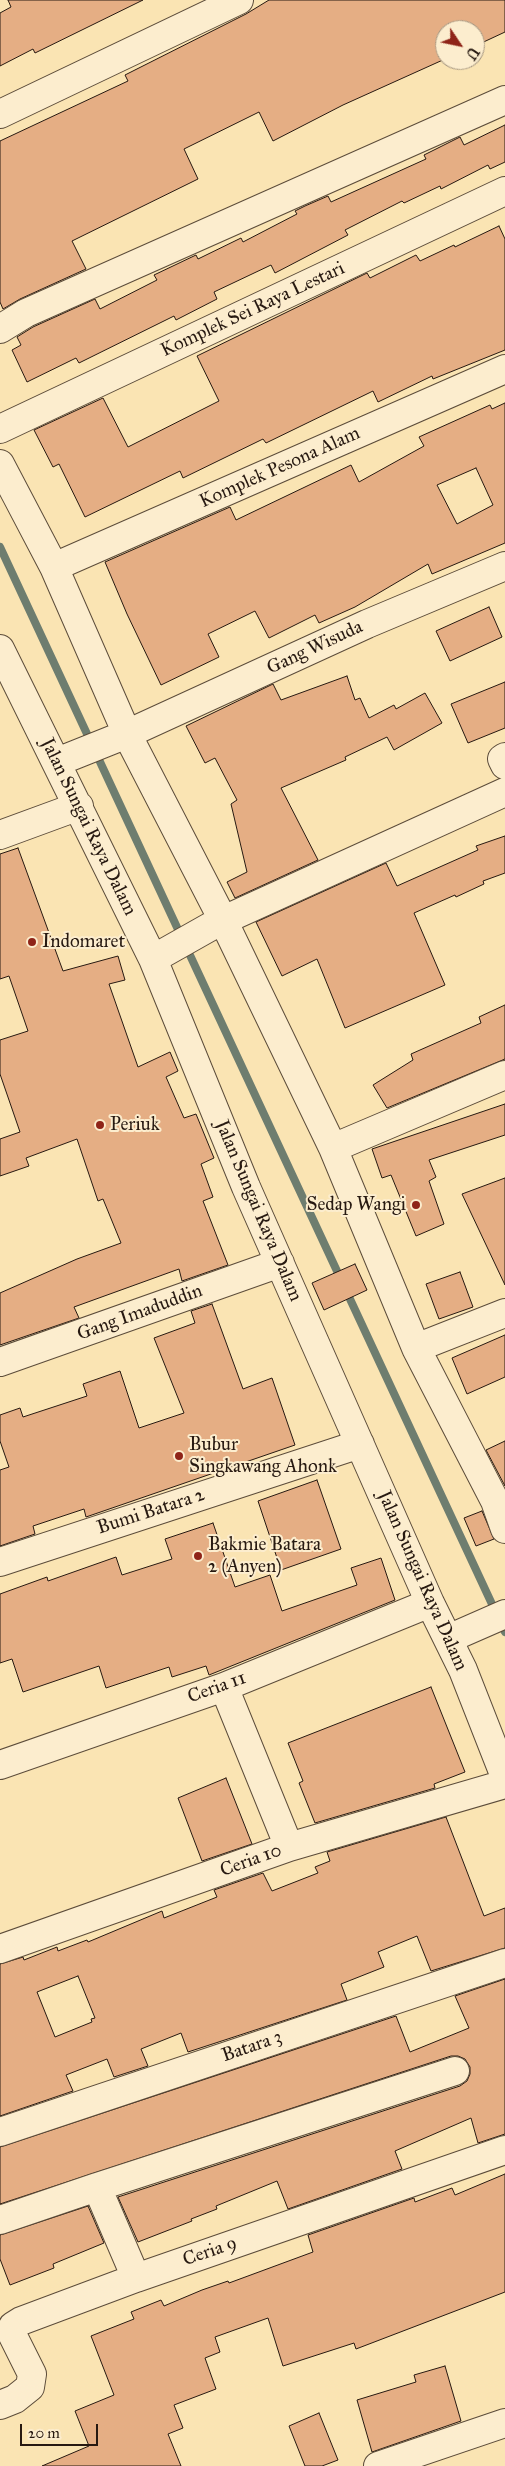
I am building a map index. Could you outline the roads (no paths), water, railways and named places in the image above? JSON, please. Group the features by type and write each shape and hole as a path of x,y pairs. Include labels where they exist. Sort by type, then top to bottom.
{"street":[{"path":"0,114 238,0"},
{"path":"0,329 26,313 505,100"},
{"name":"Komplek Sei Raya Lestari","path":"0,429 505,190"},
{"name":"Komplek Pesona Alam","path":"54,567 505,369"},
{"path":"0,464 54,567 127,734 333,1148 416,1348 500,1499 505,1529"},
{"name":"Gang Wisuda","path":"60,761 127,734 367,624 505,566"},
{"name":"Jalan Sungai Raya Dalam","path":"0,649 60,761 79,806 161,955 246,1187 430,1603 459,1634 463,1670 505,1777"},
{"path":"505,757 502,759 505,765"},
{"path":"161,955 219,922 505,792"},
{"path":"0,835 79,806"},
{"path":"333,1148 505,1075"},
{"name":"Gang Imaduddin","path":"0,1362 280,1263"},
{"path":"416,1348 505,1313"},
{"name":"Bumi Batara 2","path":"0,1562 360,1444"},
{"name":"Ceria 11","path":"0,1765 224,1687 430,1603"},
{"path":"459,1634 505,1614"},
{"path":"224,1687 289,1847"},
{"name":"Ceria 10","path":"0,1949 289,1847 505,1784"},
{"name":"Batara 3","path":"0,2132 505,1963"},
{"path":"0,2220 455,2071"},
{"name":"Ceria 9","path":"0,2405 15,2400 30,2387 32,2374 12,2334 13,2326 136,2278 505,2150"},
{"path":"98,2187 136,2278"},
{"path":"378,2466 505,2423"}],"waterway":[{"path":"0,547 505,1632"}],"place":[{"name":"Indomaret","path":"32,942"},
{"name":"Periuk","path":"100,1125"},
{"name":"Sedap Wangi","path":"416,1205"},
{"name":"Bubur Singkawang Ahonk","path":"179,1456"},
{"name":"Bakmie Batara 2 (Anyen)","path":"198,1556"}]}
